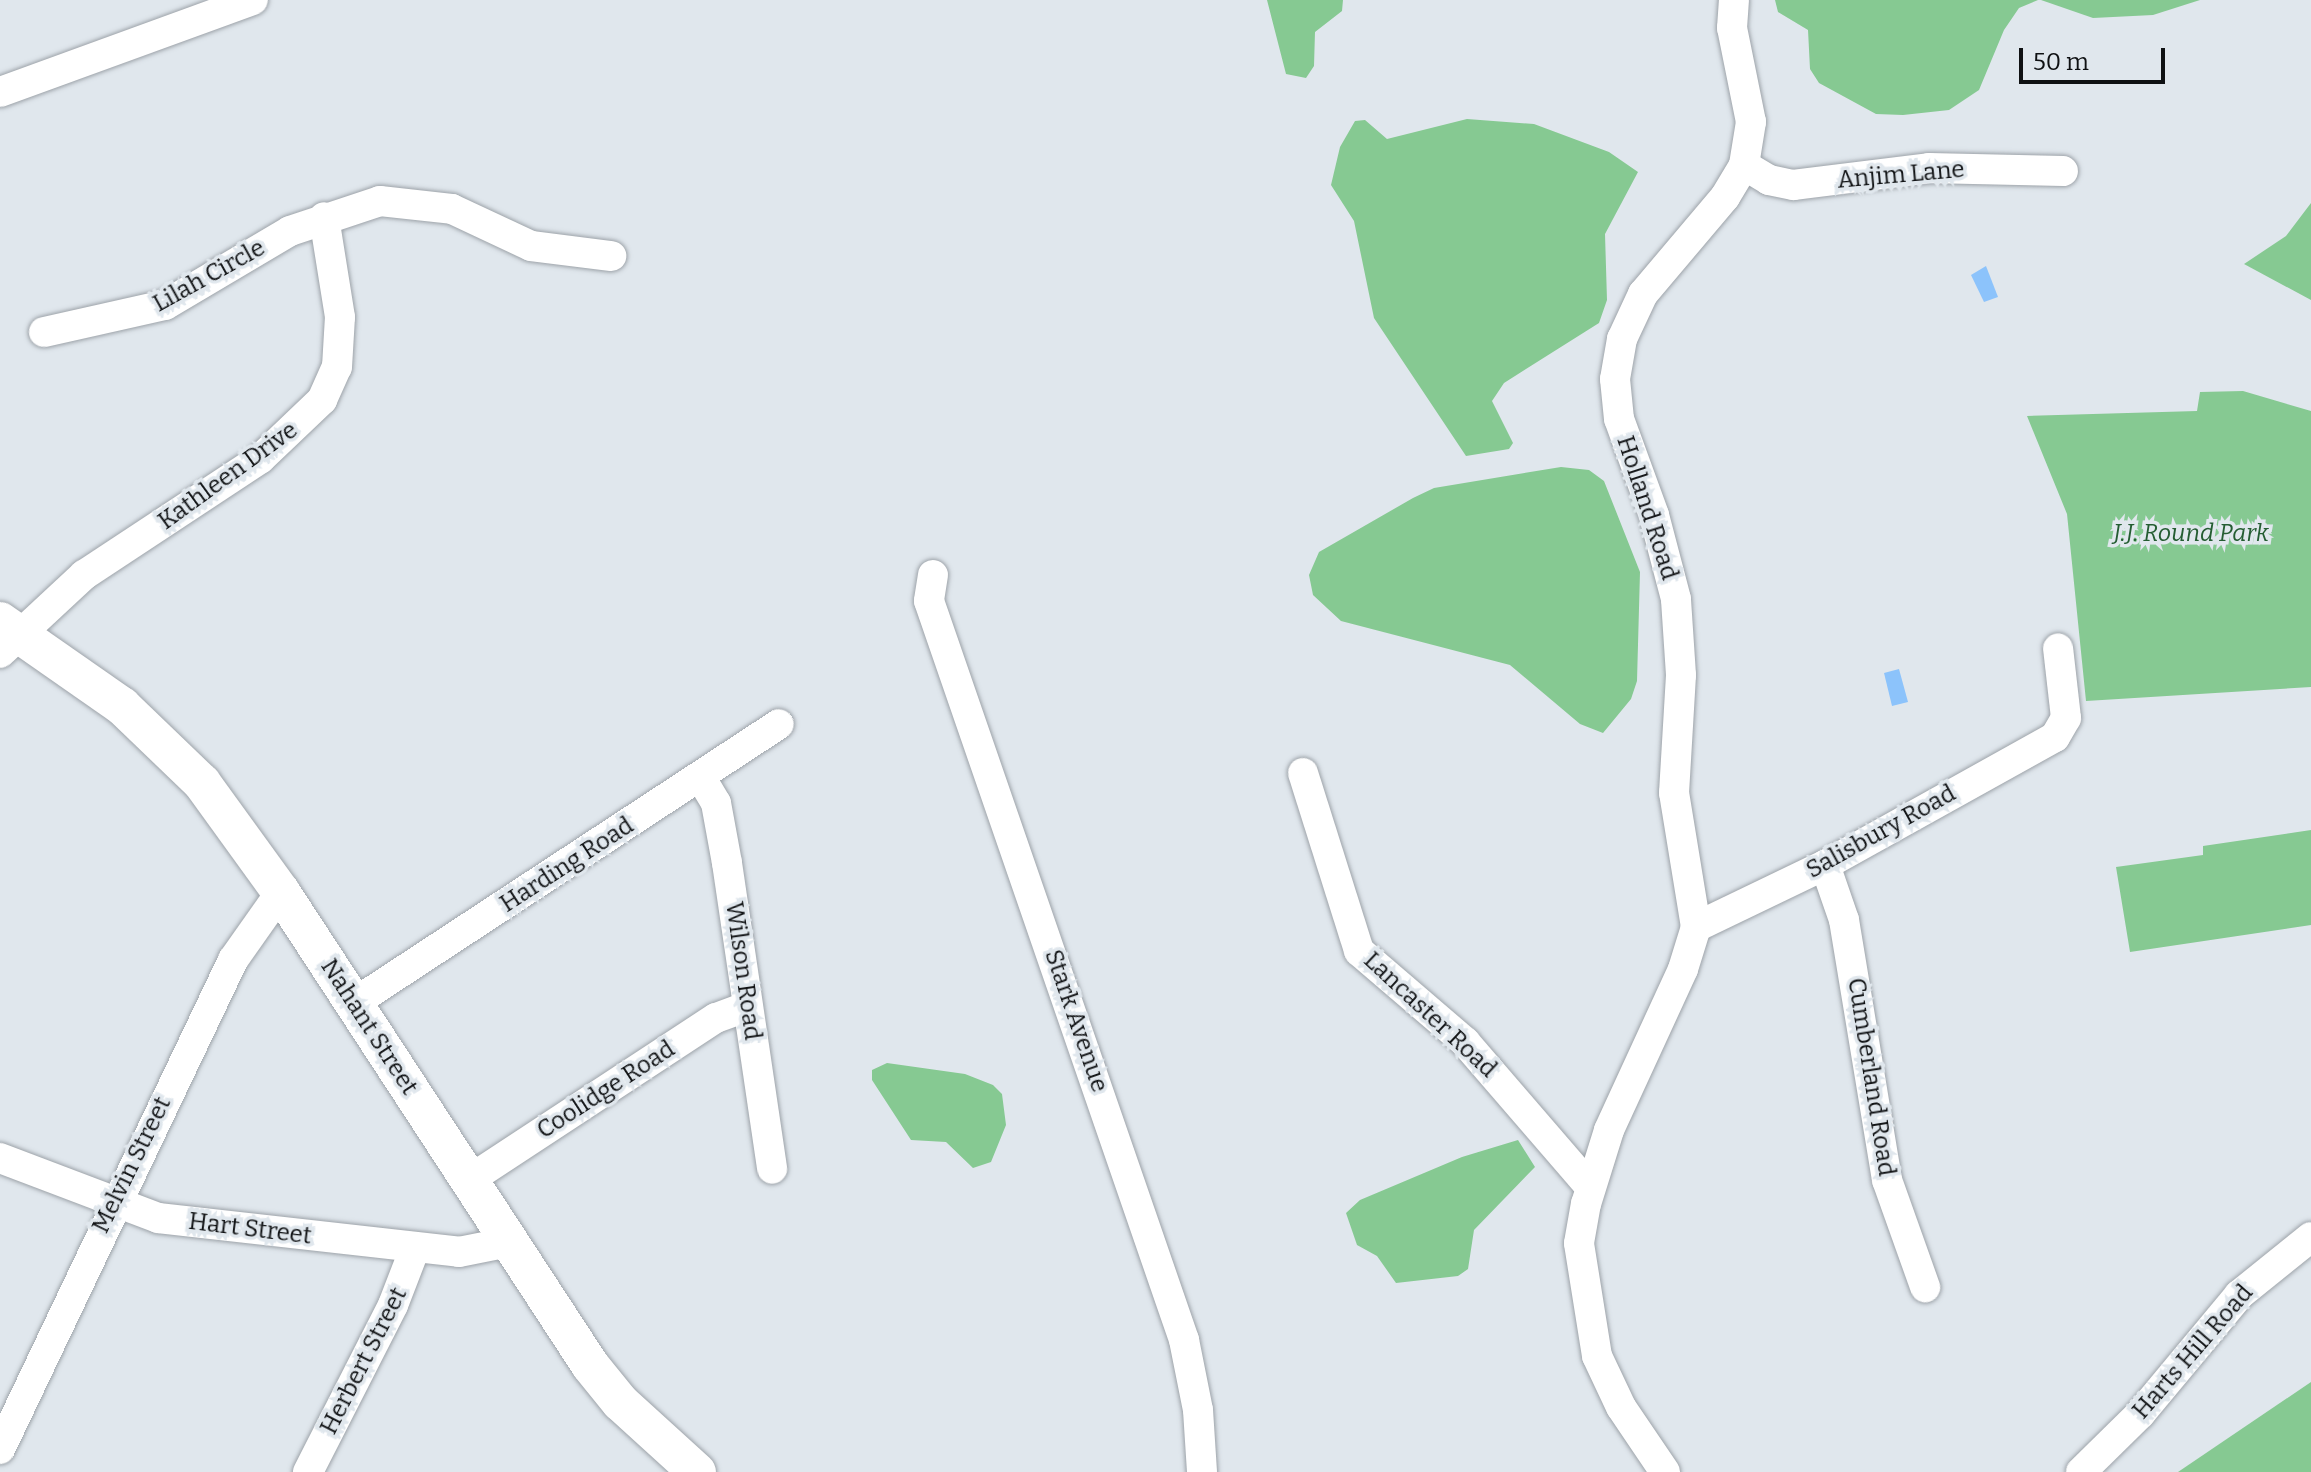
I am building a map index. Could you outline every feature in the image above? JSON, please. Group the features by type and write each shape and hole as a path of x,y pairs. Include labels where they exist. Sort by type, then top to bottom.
{"main road":[{"name":"Nahant Street","path":"7,636 122,706 179,758 281,892 606,1386 697,1472"}],"street":[{"path":"0,92 253,0"},
{"name":"Holland Road","path":"1665,1472 1621,1407 1597,1356 1584,1300 1581,1228 1590,1187 1609,1130 1683,969 1696,927 1674,793 1681,675 1676,599 1654,515 1619,419 1615,379 1622,339 1643,294 1725,197 1744,165 1751,122 1732,28 1734,0"},
{"name":"Anjim Lane","path":"1744,165 1769,180 1793,185 1929,168 2063,171"},
{"name":"Lilah Circle","path":"44,332 165,305 266,244 324,217 380,201 428,203 474,216 531,246 611,256"},
{"name":"Kathleen Drive","path":"7,636 84,575 260,459 322,400 337,367 340,317 324,217"},
{"name":"Stark Avenue","path":"933,575 929,601 1180,1326 1198,1410 1202,1472"},
{"name":"Salisbury Road","path":"1696,927 1825,865 2062,730 2066,715 2058,648"},
{"name":"Harding Road","path":"354,1003 779,724"},
{"name":"Lancaster Road","path":"1303,773 1359,951 1482,1059 1590,1187"},
{"name":"Wilson Road","path":"701,778 718,812 772,1169"},
{"name":"Cumberland Road","path":"1825,865 1844,920 1887,1180 1925,1287"},
{"name":"Melvin Street","path":"0,1449 113,1204 233,960 281,892"},
{"name":"Coolidge Road","path":"469,1180 716,1018 747,1007"},
{"name":"Hart Street","path":"0,1158 113,1204 158,1218 459,1252 509,1242"},
{"name":"Harts Hill Road","path":"2081,1472 2140,1414 2239,1295 2311,1237"},
{"name":"Herbert Street","path":"308,1472 393,1305 415,1248"}],"green space":[{"path":"1267,0 1343,0 1342,11 1315,32 1314,66 1306,78 1286,74"},
{"path":"1775,0 2038,0 2019,8 2004,30 1979,90 1949,110 1903,115 1876,114 1819,83 1810,69 1808,30 1778,12"},
{"path":"2041,0 2200,0 2153,15 2093,18"},
{"path":"1467,119 1534,124 1609,152 1638,172 1605,234 1607,300 1599,323 1504,383 1492,401 1513,443 1509,449 1466,456 1374,318 1354,221 1331,185 1340,147 1355,121 1365,120 1387,139"},
{"path":"2311,203 2311,300 2244,264 2286,236"},
{"name":"J.J. Round Park","path":"2243,391 2311,411 2311,687 2086,701 2067,514 2027,416 2197,411 2200,392"},
{"path":"1561,467 1589,470 1604,481 1640,572 1637,681 1631,699 1603,733 1580,724 1510,665 1341,621 1313,595 1309,575 1319,552 1413,498 1434,488"},
{"path":"2311,830 2311,925 2130,952 2116,867 2203,855 2203,846"},
{"path":"887,1063 965,1074 993,1085 1002,1094 1006,1125 991,1162 973,1168 946,1142 911,1140 872,1080 872,1070"},
{"path":"1518,1140 1535,1167 1474,1230 1468,1269 1458,1276 1396,1283 1377,1256 1357,1245 1346,1213 1360,1200 1462,1157"},
{"path":"2311,1382 2311,1472 2178,1472"}],"water":[{"path":"1986,266 1998,297 1984,302 1971,275"},
{"path":"1899,669 1908,702 1892,706 1884,673"}]}
